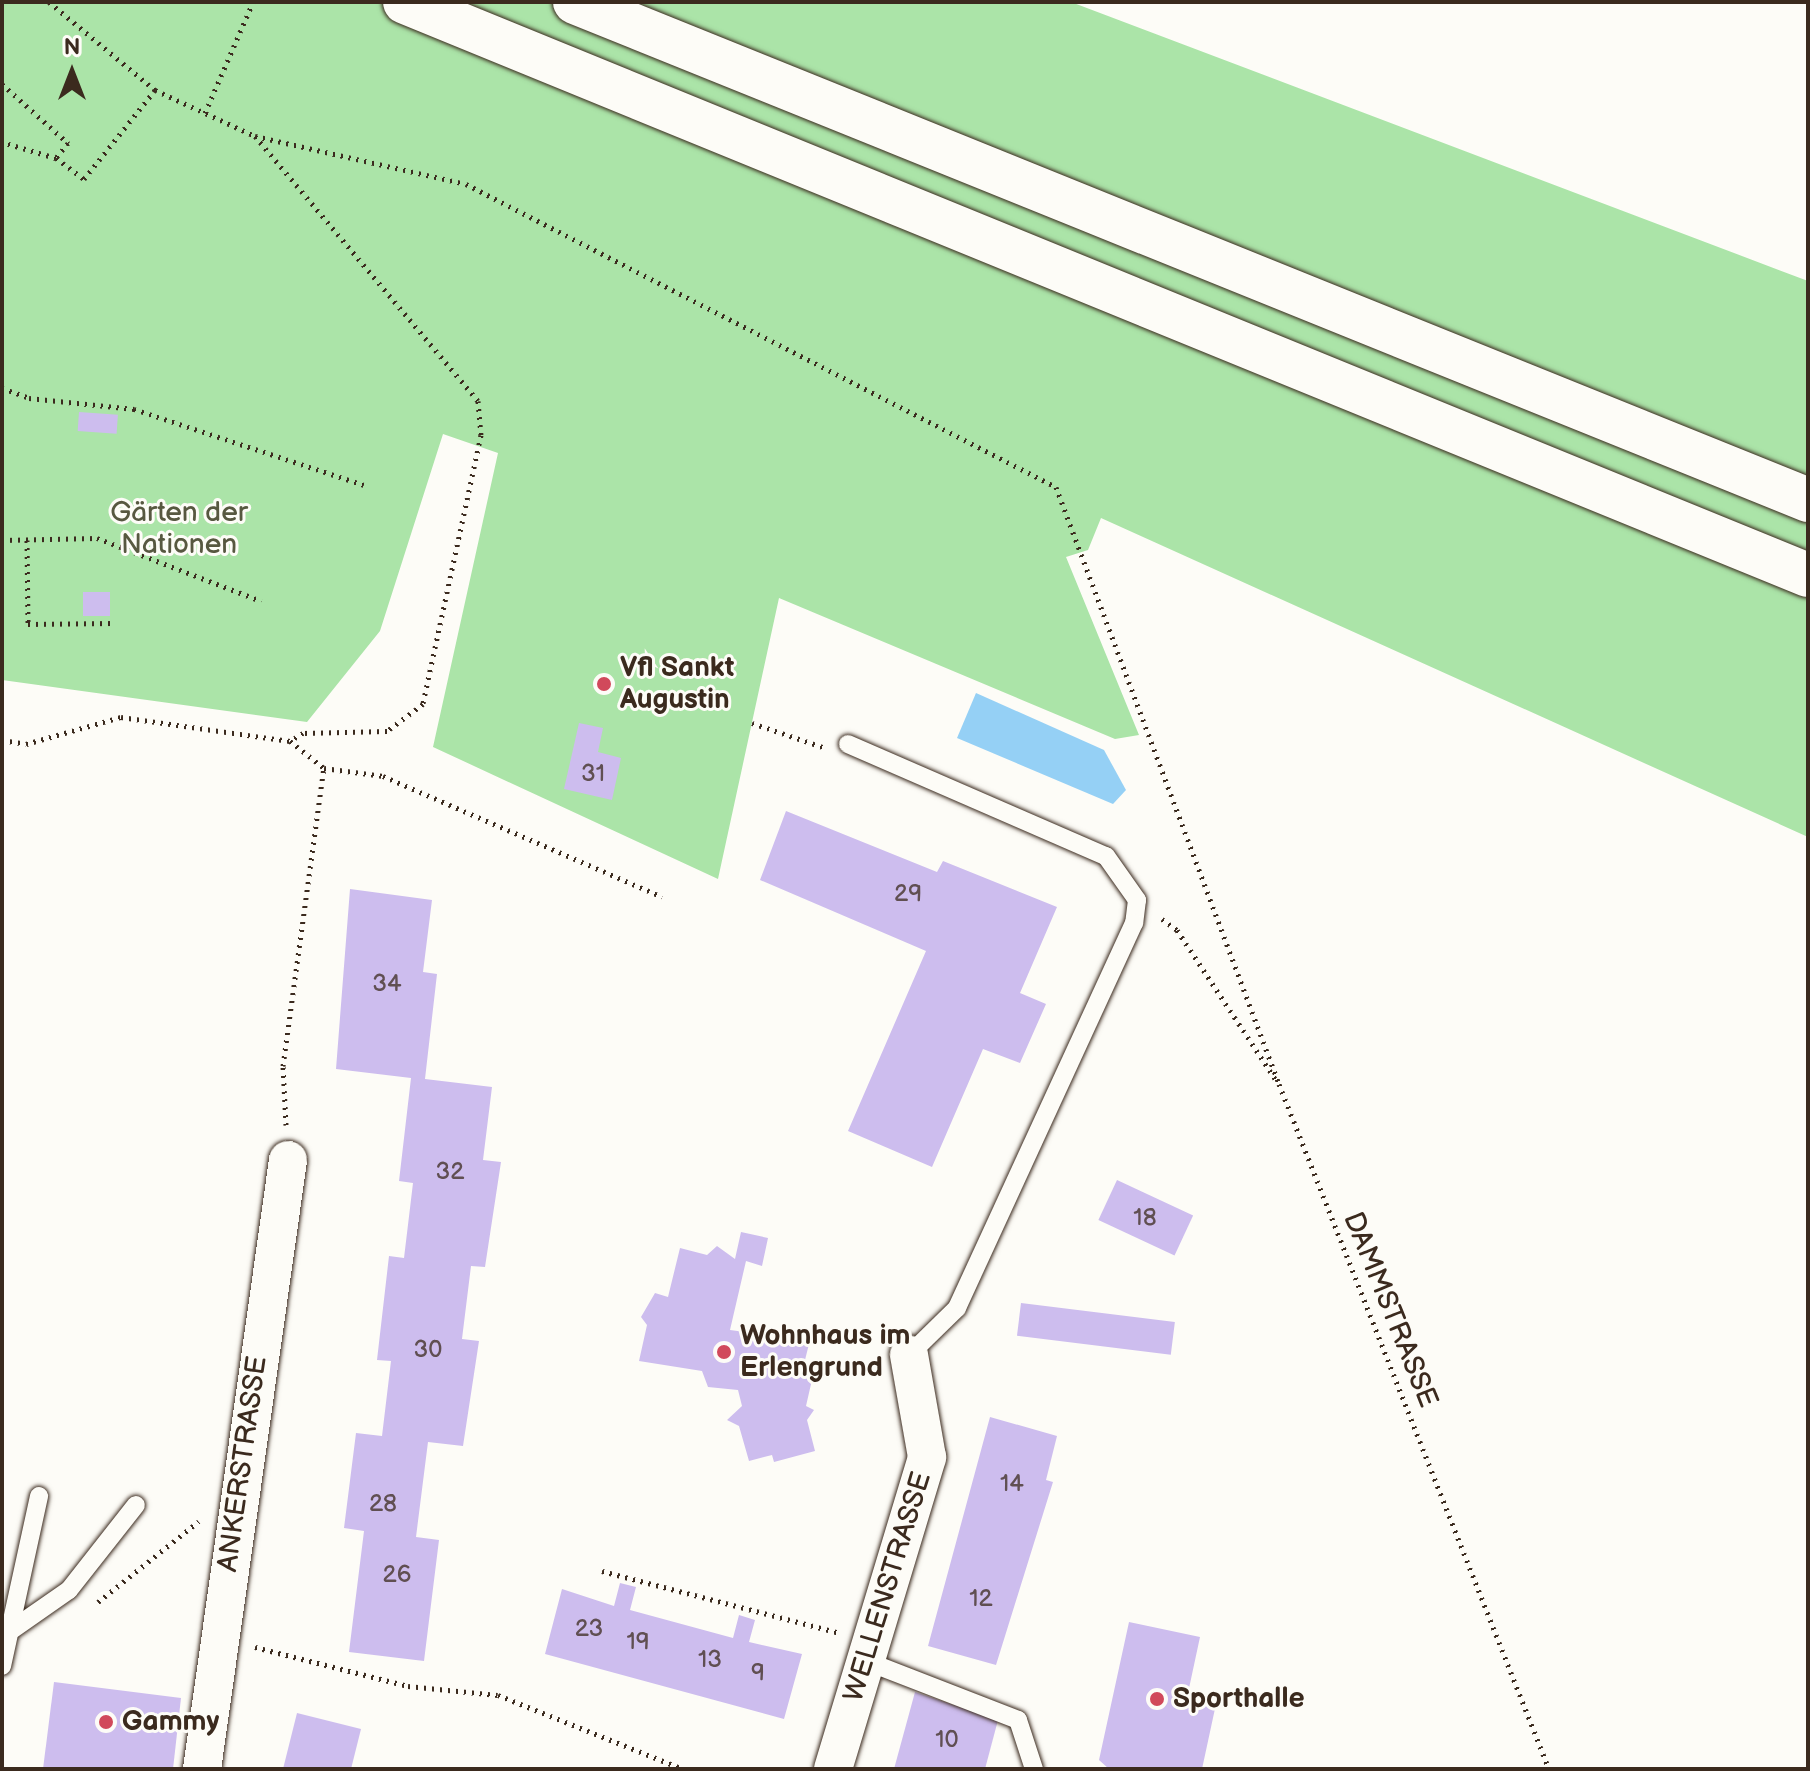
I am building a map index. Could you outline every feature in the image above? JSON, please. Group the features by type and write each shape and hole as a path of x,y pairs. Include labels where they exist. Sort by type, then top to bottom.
{"highway":[{"path":"405,2 1808,575"},
{"path":"575,2 1808,500"}],"street":[{"name":"ANKERSTRASSE","path":"202,1769 238,1491 288,1160"},
{"name":"WELLENSTRASSE","path":"833,1769 927,1457 909,1355"}],"lane":[{"path":"848,744 1106,856 1137,900 1134,923 957,1308 909,1355"},
{"path":"2,1666 13,1629 39,1496"},
{"path":"13,1629 69,1590 136,1505"},
{"path":"870,1651 1018,1720 1034,1769"}],"path":[{"path":"49,2 155,90 255,136 466,184 1056,487 1279,1084"},
{"path":"205,113 253,2"},
{"path":"2,84 68,143 56,158"},
{"path":"2,142 56,158 84,179 155,90"},
{"path":"255,136 478,401 481,435 423,704 387,731 303,733 290,741"},
{"path":"2,388 29,398 134,409 364,485"},
{"path":"2,540 97,538 261,601"},
{"path":"27,540 28,624 114,623"},
{"path":"2,740 26,744 121,717 290,741 324,768 383,776 662,897"},
{"path":"752,723 828,748 848,744"},
{"path":"288,1160 283,1066 324,768"},
{"name":"DAMMSTRASSE","path":"1137,900 1177,930 1279,1084 1549,1769"},
{"path":"89,1609 238,1491"},
{"path":"602,1571 870,1651"},
{"path":"218,1642 408,1686 498,1695 683,1769"}],"green space":[{"name":"Gärten der Nationen","path":"2,2 1071,2 1808,281 1808,837 1101,518 1088,550 1066,557 1139,735 1115,739 779,598 718,879 433,747 498,453 443,434 380,631 307,722 2,680"}],"water":[{"path":"976,693 1104,750 1126,790 1113,804 957,738"}],"building":[{"path":"79,412 118,415 117,434 78,431"},
{"path":"83,592 110,592 110,616 83,616"},
{"path":"579,723 603,728 598,752 621,758 612,800 564,789"},
{"path":"786,811 937,872 943,861 1057,907 1020,993 1046,1004 1020,1063 983,1049 932,1167 848,1131 926,951 760,880"},
{"path":"350,889 432,900 423,972 437,974 425,1079 492,1087 483,1160 501,1162 485,1267 471,1266 462,1339 479,1341 463,1446 428,1442 416,1537 439,1540 424,1661 349,1652 364,1531 344,1528 356,1433 382,1436 391,1361 377,1360 389,1256 404,1258 413,1183 399,1181 411,1078 336,1069"},
{"path":"1117,1180 1193,1215 1175,1255 1098,1220"},
{"name":"Wohnhaus im Erlengrund","path":"741,1232 768,1238 762,1266 746,1261 730,1330 782,1337 790,1331 809,1344 803,1368 814,1371 806,1406 814,1410 807,1420 815,1451 774,1462 772,1455 749,1461 739,1426 727,1420 742,1406 738,1390 708,1387 702,1371 639,1361 647,1325 641,1317 655,1293 668,1297 680,1248 707,1255 717,1246 735,1259"},
{"path":"1021,1303 1175,1322 1171,1355 1017,1336"},
{"path":"990,1417 1057,1436 1046,1480 1053,1482 996,1665 928,1646"},
{"path":"620,1583 636,1587 630,1610 733,1638 739,1615 755,1620 749,1642 802,1654 784,1719 545,1654 562,1589 614,1606"},
{"name":"Sporthalle","path":"1129,1622 1200,1637 1188,1693 1216,1704 1202,1769 1109,1769 1099,1760"},
{"path":"54,1682 181,1698 173,1769 43,1769"},
{"path":"915,1692 998,1720 985,1769 894,1769"},
{"path":"297,1713 361,1729 351,1769 283,1769"}],"place":[{"name":"Vfl Sankt Augustin","path":"604,684"},
{"name":"Wohnhaus im Erlengrund","path":"724,1352"},
{"name":"Sporthalle","path":"1157,1699"},
{"name":"Gammy","path":"106,1722"}]}
